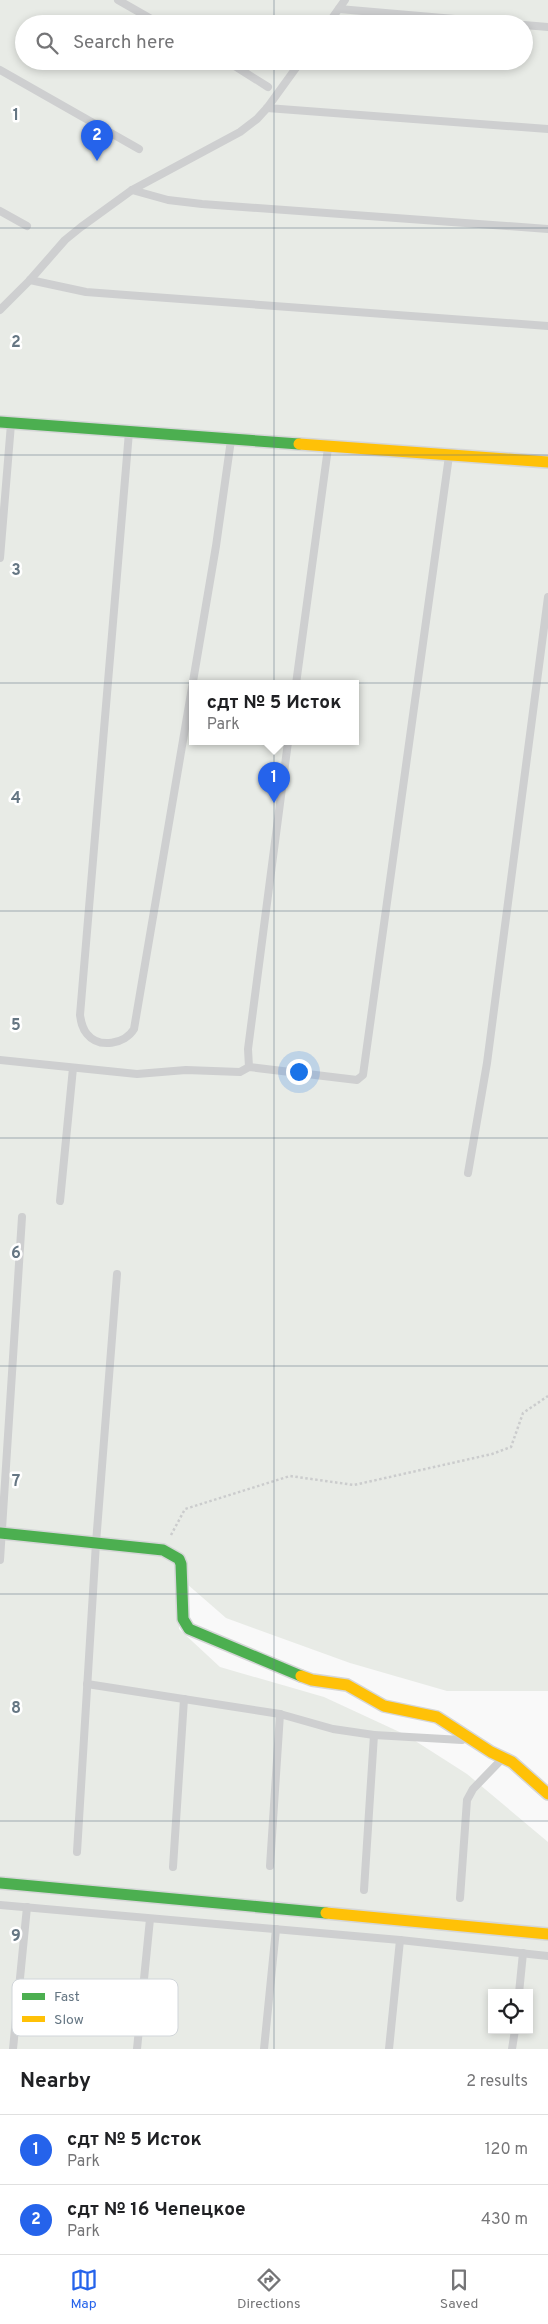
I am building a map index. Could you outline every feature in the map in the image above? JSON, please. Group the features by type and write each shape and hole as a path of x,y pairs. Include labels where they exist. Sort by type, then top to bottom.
{"street":[{"path":"6,422 548,462"},
{"path":"1,1533 164,1550 179,1558 181,1564 183,1619 189,1629 312,1680 347,1685 384,1706 436,1717 523,1770 548,1794"},
{"path":"0,1883 548,1934"}],"lane":[{"path":"118,0 144,15"},
{"path":"335,15 345,0"},
{"path":"339,9 408,15"},
{"path":"533,26 548,27"},
{"path":"0,70 139,148"},
{"path":"241,70 268,87"},
{"path":"0,310 30,280 65,240 132,190 240,132 267,108 294,70"},
{"path":"267,108 548,130"},
{"path":"132,190 168,200 202,204 548,229"},
{"path":"0,210 27,226"},
{"path":"30,280 86,292 548,326"},
{"path":"0,558 6,422"},
{"path":"130,430 80,1015 82,1026 88,1036 99,1041 122,1042 130,1037 134,1029 189,705"},
{"path":"193,680 216,546 231,438"},
{"path":"297,680 328,447"},
{"path":"0,1060 137,1074 186,1070 240,1072 249,1067 357,1080 363,1075 449,456"},
{"path":"468,1173 487,1063 548,597"},
{"path":"249,1067 250,1039 288,745"},
{"path":"60,1201 73,1068"},
{"path":"0,1560 22,1217"},
{"path":"77,1852 96,1543 117,1274"},
{"path":"87,1684 280,1714 333,1729 374,1735 474,1741"},
{"path":"173,1867 184,1699"},
{"path":"270,1866 280,1714"},
{"path":"364,1890 374,1735"},
{"path":"460,1898 467,1800 473,1789 503,1758"},
{"path":"0,1905 400,1940 548,1956"},
{"path":"20,1979 27,1907"},
{"path":"144,1979 150,1919"},
{"path":"264,2049 276,1929"},
{"path":"389,2049 400,1940"},
{"path":"519,1989 523,1953"},
{"path":"512,2049 514,2034"},
{"path":"13,2049 14,2036"},
{"path":"137,2049 138,2036"}],"path":[{"path":"164,1550 185,1510 290,1476 354,1485 492,1454 511,1447 524,1413 548,1396"}],"shaded area":[{"path":"0,0 548,0 548,1691 447,1691 350,1663 226,1618 179,1577 179,1629 220,1667 324,1697 406,1735 467,1774 548,1842 548,2049 0,2049"}],"traffic: fast":[{"path":"0,422 299,444"},
{"path":"0,1533 163,1550 179,1559 181,1564 183,1619 189,1629 301,1676"},
{"path":"0,1883 326,1913"}],"traffic: slow":[{"path":"299,444 548,462"},
{"path":"301,1676 312,1680 347,1685 384,1706 437,1717 491,1752 512,1762 548,1794"},
{"path":"326,1913 548,1934"}],"place":[{"name":"сдт № 16 Чепецкое","path":"97,161"},
{"name":"сдт № 5 Исток","path":"274,803"}]}
